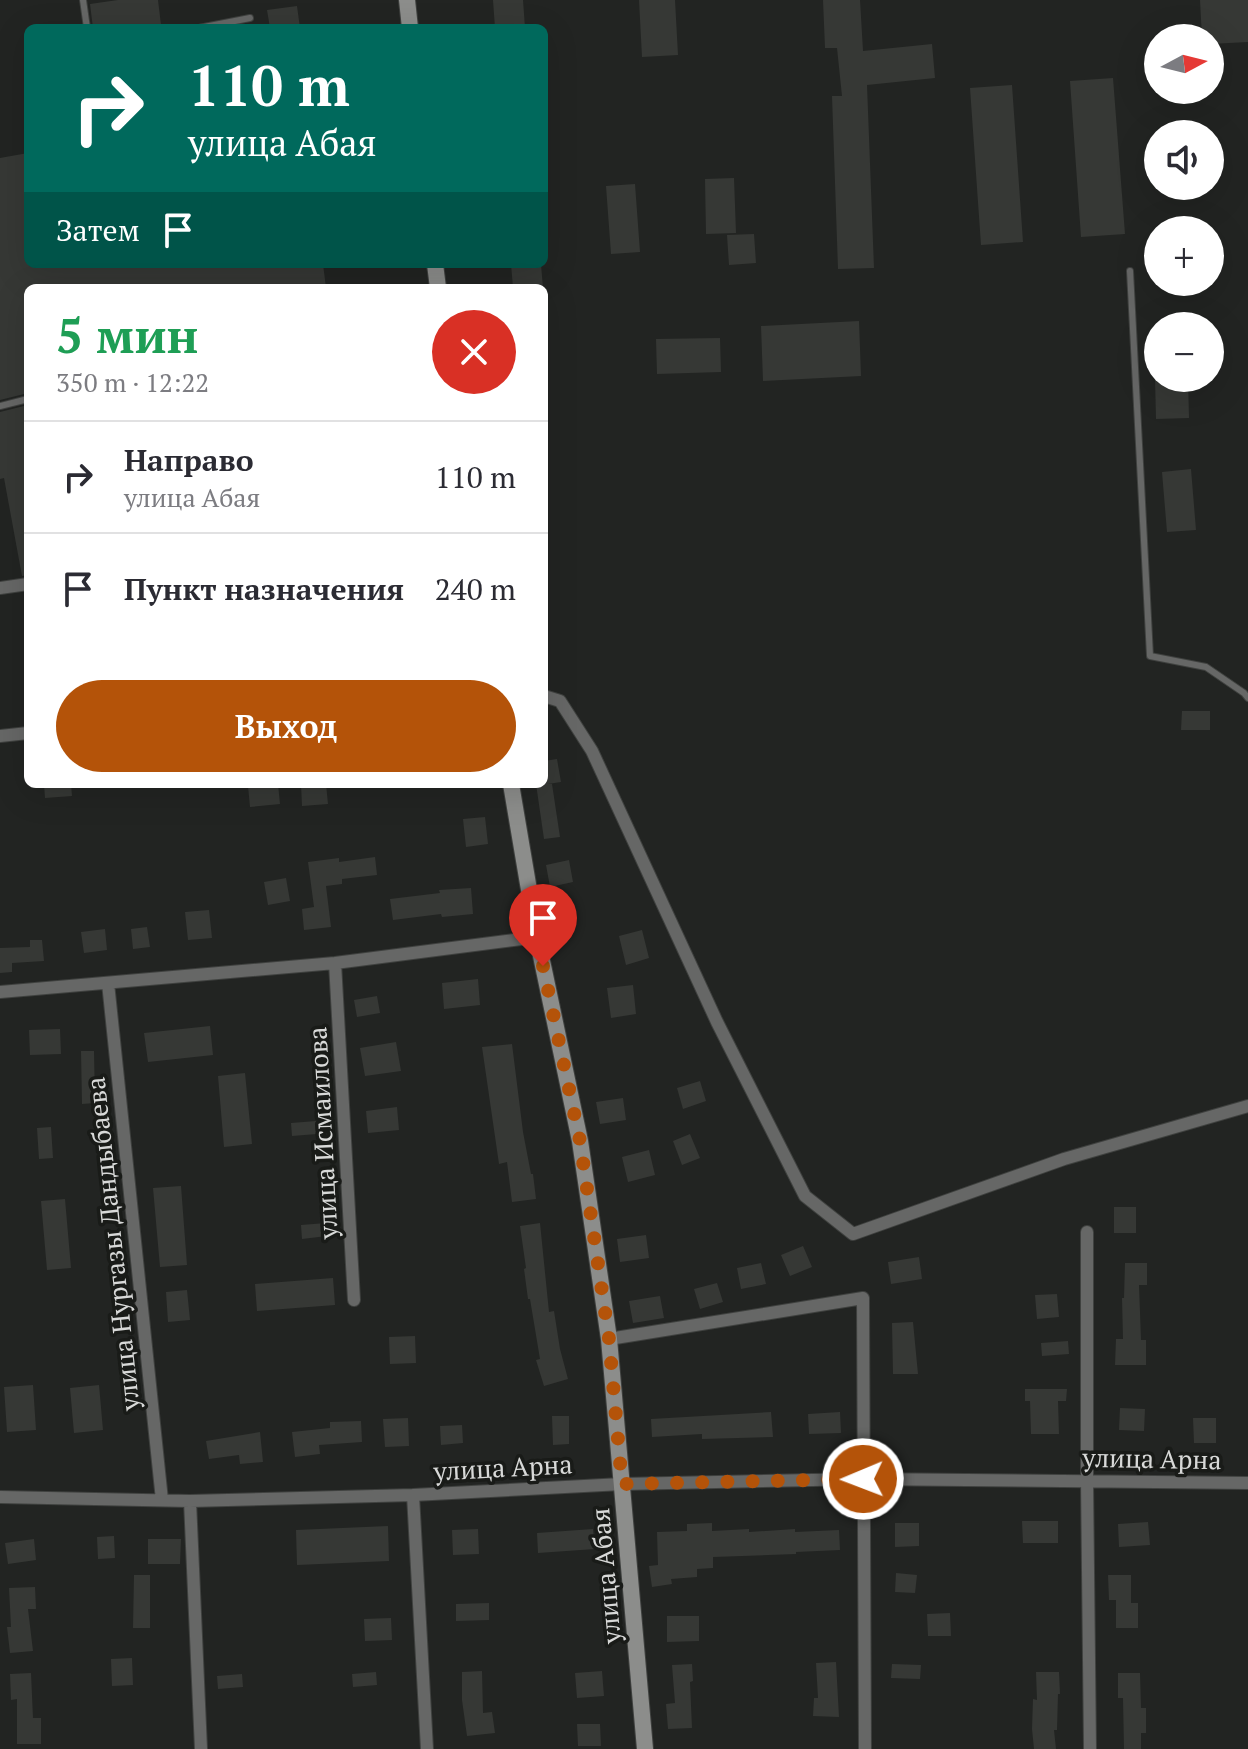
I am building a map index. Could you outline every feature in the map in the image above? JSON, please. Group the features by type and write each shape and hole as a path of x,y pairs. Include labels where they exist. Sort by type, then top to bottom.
{"street":[{"path":"407,0 410,24"},
{"path":"0,588 24,585"},
{"path":"548,697 560,701 592,751 717,1022 805,1196 853,1234 1064,1159 1248,1106"},
{"path":"0,736 24,733"},
{"name":"улица Абая","path":"512,788 537,937 580,1141 609,1339 645,1749"},
{"path":"0,992 335,963 537,937"},
{"name":"улица Исмаилова","path":"335,963 354,1300"},
{"name":"улица Нургазы Дандыбаева","path":"108,983 162,1500"},
{"path":"1087,1232 1090,1749"},
{"path":"609,1339 863,1298 865,1749"},
{"name":"улица Арна","path":"0,1497 190,1501 413,1495 622,1484 863,1479 1248,1483"},
{"path":"413,1495 427,1749"},
{"path":"190,1501 201,1749"}],"lane":[{"path":"83,0 86,24"},
{"path":"219,24 250,18"},
{"path":"1130,271 1150,656 1206,667 1248,698"},
{"path":"0,406 24,400"}],"building":[{"path":"158,0 161,24 92,24 90,4"},
{"path":"493,0 523,0 525,24 495,24"},
{"path":"639,0 675,0 678,55 642,57"},
{"path":"823,0 860,0 863,51 932,44 935,78 867,85 874,268 838,269 832,96 842,96 837,48 825,48"},
{"path":"1200,0 1248,0 1248,42 1224,43 1224,24 1201,24"},
{"path":"297,6 299,24 269,24 267,10"},
{"path":"1113,78 1125,234 1081,237 1070,81"},
{"path":"1012,85 1023,242 981,245 970,88"},
{"path":"24,154 24,268 324,268 326,284 24,284 24,394 0,400 0,158"},
{"path":"734,178 736,233 706,234 705,179"},
{"path":"635,184 640,252 611,254 606,186"},
{"path":"754,234 756,263 729,265 727,235"},
{"path":"511,268 541,268 543,284 513,284"},
{"path":"859,321 861,376 763,381 761,326"},
{"path":"720,338 721,372 657,374 656,339"},
{"path":"1155,392 1188,392 1189,418 1156,419"},
{"path":"24,406 22,576 4,478 0,479 0,412"},
{"path":"1191,469 1196,530 1167,532 1162,472"},
{"path":"1182,711 1210,711 1210,730 1181,730"},
{"path":"557,759 561,782 548,784 548,760"},
{"path":"548,784 552,784 560,837 544,839 537,788 548,788"},
{"path":"44,788 71,788 72,796 45,798"},
{"path":"248,788 278,788 280,804 250,807"},
{"path":"301,788 326,788 328,804 302,806"},
{"path":"485,817 488,844 466,847 463,819"},
{"path":"375,857 377,875 342,879 342,884 326,886 331,927 304,930 302,909 314,907 308,862"},
{"path":"569,860 573,882 550,887 546,865"},
{"path":"286,878 290,901 268,905 264,882"},
{"path":"471,888 473,914 393,920 390,899"},
{"path":"209,910 212,938 188,940 185,912"},
{"path":"147,927 150,947 133,949 131,929"},
{"path":"105,929 107,950 84,953 81,932"},
{"path":"642,930 649,958 626,965 619,936"},
{"path":"30,940 42,940 44,961 12,963 12,972 0,973 0,948 30,947"},
{"path":"478,979 480,1005 444,1009 442,983"},
{"path":"633,985 636,1014 611,1018 607,988"},
{"path":"377,996 380,1013 357,1017 354,1000"},
{"path":"210,1026 213,1055 148,1062 144,1033"},
{"path":"60,1029 61,1054 30,1055 29,1030"},
{"path":"396,1042 401,1071 365,1076 360,1048"},
{"path":"512,1044 523,1132 536,1199 512,1202 507,1162 499,1164 482,1047"},
{"path":"81,1051 94,1051 95,1103 82,1104"},
{"path":"245,1073 252,1144 224,1147 218,1076"},
{"path":"700,1081 706,1101 683,1109 677,1088"},
{"path":"623,1098 626,1120 600,1124 596,1102"},
{"path":"397,1107 399,1130 368,1133 366,1111"},
{"path":"316,1121 317,1134 292,1136 291,1123"},
{"path":"51,1127 53,1158 39,1159 37,1128"},
{"path":"690,1134 700,1158 682,1165 673,1141"},
{"path":"649,1150 655,1175 628,1182 622,1157"},
{"path":"181,1186 187,1265 160,1267 153,1188"},
{"path":"65,1199 71,1268 47,1270 41,1201"},
{"path":"1114,1207 1136,1207 1136,1233 1114,1233"},
{"path":"326,1223 327,1236 302,1239 301,1225"},
{"path":"540,1223 549,1312 554,1311 568,1379 544,1386 536,1360 540,1359 528,1299 520,1226"},
{"path":"646,1235 649,1258 620,1262 617,1239"},
{"path":"803,1246 812,1267 790,1276 781,1255"},
{"path":"919,1257 922,1279 891,1284 888,1262"},
{"path":"761,1263 766,1284 741,1289 737,1268"},
{"path":"1125,1263 1147,1263 1147,1285 1139,1285 1141,1340 1146,1340 1146,1365 1115,1365 1116,1339 1123,1339"},
{"path":"333,1278 335,1305 257,1311 255,1284"},
{"path":"717,1283 723,1302 700,1309 694,1289"},
{"path":"187,1290 190,1320 168,1322 166,1292"},
{"path":"1057,1294 1059,1317 1037,1319 1035,1295"},
{"path":"660,1296 664,1318 633,1323 629,1301"},
{"path":"913,1322 918,1374 893,1374 892,1323"},
{"path":"415,1336 416,1363 390,1364 389,1337"},
{"path":"1068,1341 1069,1354 1042,1356 1041,1343"},
{"path":"33,1385 36,1430 7,1432 4,1387"},
{"path":"99,1385 103,1430 74,1433 70,1388"},
{"path":"1025,1389 1067,1389 1066,1401 1058,1401 1059,1434 1031,1434 1030,1401 1025,1401"},
{"path":"1120,1408 1145,1409 1144,1431 1119,1430"},
{"path":"771,1412 773,1437 702,1439 702,1434 652,1437 651,1419"},
{"path":"840,1412 841,1433 809,1434 808,1414"},
{"path":"552,1416 569,1416 569,1444 553,1445"},
{"path":"408,1418 409,1446 385,1447 383,1419"},
{"path":"1193,1418 1216,1418 1216,1443 1194,1443"},
{"path":"361,1421 362,1442 319,1445 320,1454 295,1457 292,1432 330,1428 330,1422"},
{"path":"462,1425 463,1443 441,1445 440,1426"},
{"path":"260,1432 263,1462 240,1464 239,1455 209,1459 206,1441"},
{"path":"1022,1521 1058,1521 1058,1543 1023,1543"},
{"path":"1148,1522 1150,1545 1119,1547 1118,1524"},
{"path":"712,1523 712,1531 839,1530 840,1550 713,1557 713,1568 697,1569 697,1577 671,1579 672,1584 652,1587 649,1566 658,1565 657,1532 687,1531 687,1524"},
{"path":"895,1523 919,1523 919,1546 895,1547"},
{"path":"388,1526 389,1561 297,1565 296,1530"},
{"path":"478,1529 479,1554 453,1555 452,1530"},
{"path":"593,1529 595,1549 538,1553 537,1533"},
{"path":"114,1536 115,1558 98,1559 97,1537"},
{"path":"34,1539 36,1560 8,1564 5,1543"},
{"path":"148,1539 181,1539 180,1564 148,1564"},
{"path":"896,1573 917,1575 915,1593 895,1592"},
{"path":"134,1575 150,1575 150,1628 133,1628"},
{"path":"1108,1575 1131,1575 1131,1603 1138,1603 1138,1628 1116,1628 1116,1600 1109,1600"},
{"path":"35,1587 36,1609 28,1609 33,1651 10,1653 7,1627 11,1627 9,1588"},
{"path":"489,1603 489,1620 456,1621 456,1604"},
{"path":"950,1613 951,1636 928,1636 927,1614"},
{"path":"667,1616 699,1616 699,1641 667,1642"},
{"path":"391,1618 392,1640 365,1641 364,1619"},
{"path":"132,1658 133,1685 112,1686 111,1659"},
{"path":"836,1662 839,1717 813,1716 814,1698 818,1698 816,1663"},
{"path":"692,1664 692,1728 668,1729 666,1704 675,1703 672,1665"},
{"path":"892,1664 921,1665 920,1679 891,1678"},
{"path":"482,1671 483,1713 492,1712 495,1733 467,1736 462,1672"},
{"path":"602,1671 604,1696 577,1698 575,1673"},
{"path":"376,1672 377,1685 353,1687 352,1674"},
{"path":"1036,1672 1059,1672 1057,1730 1054,1730 1056,1749 1034,1749 1032,1729 1033,1699 1037,1700"},
{"path":"31,1673 33,1718 41,1718 41,1744 17,1744 17,1699 11,1700 10,1674"},
{"path":"1118,1673 1140,1673 1141,1708 1146,1708 1146,1733 1141,1733 1141,1749 1124,1749 1123,1698 1118,1698"},
{"path":"242,1674 243,1687 218,1689 217,1676"},
{"path":"577,1724 600,1724 601,1746 578,1746"}],"route":[{"path":"543,966 580,1141 609,1339 622,1484 863,1479"}]}
